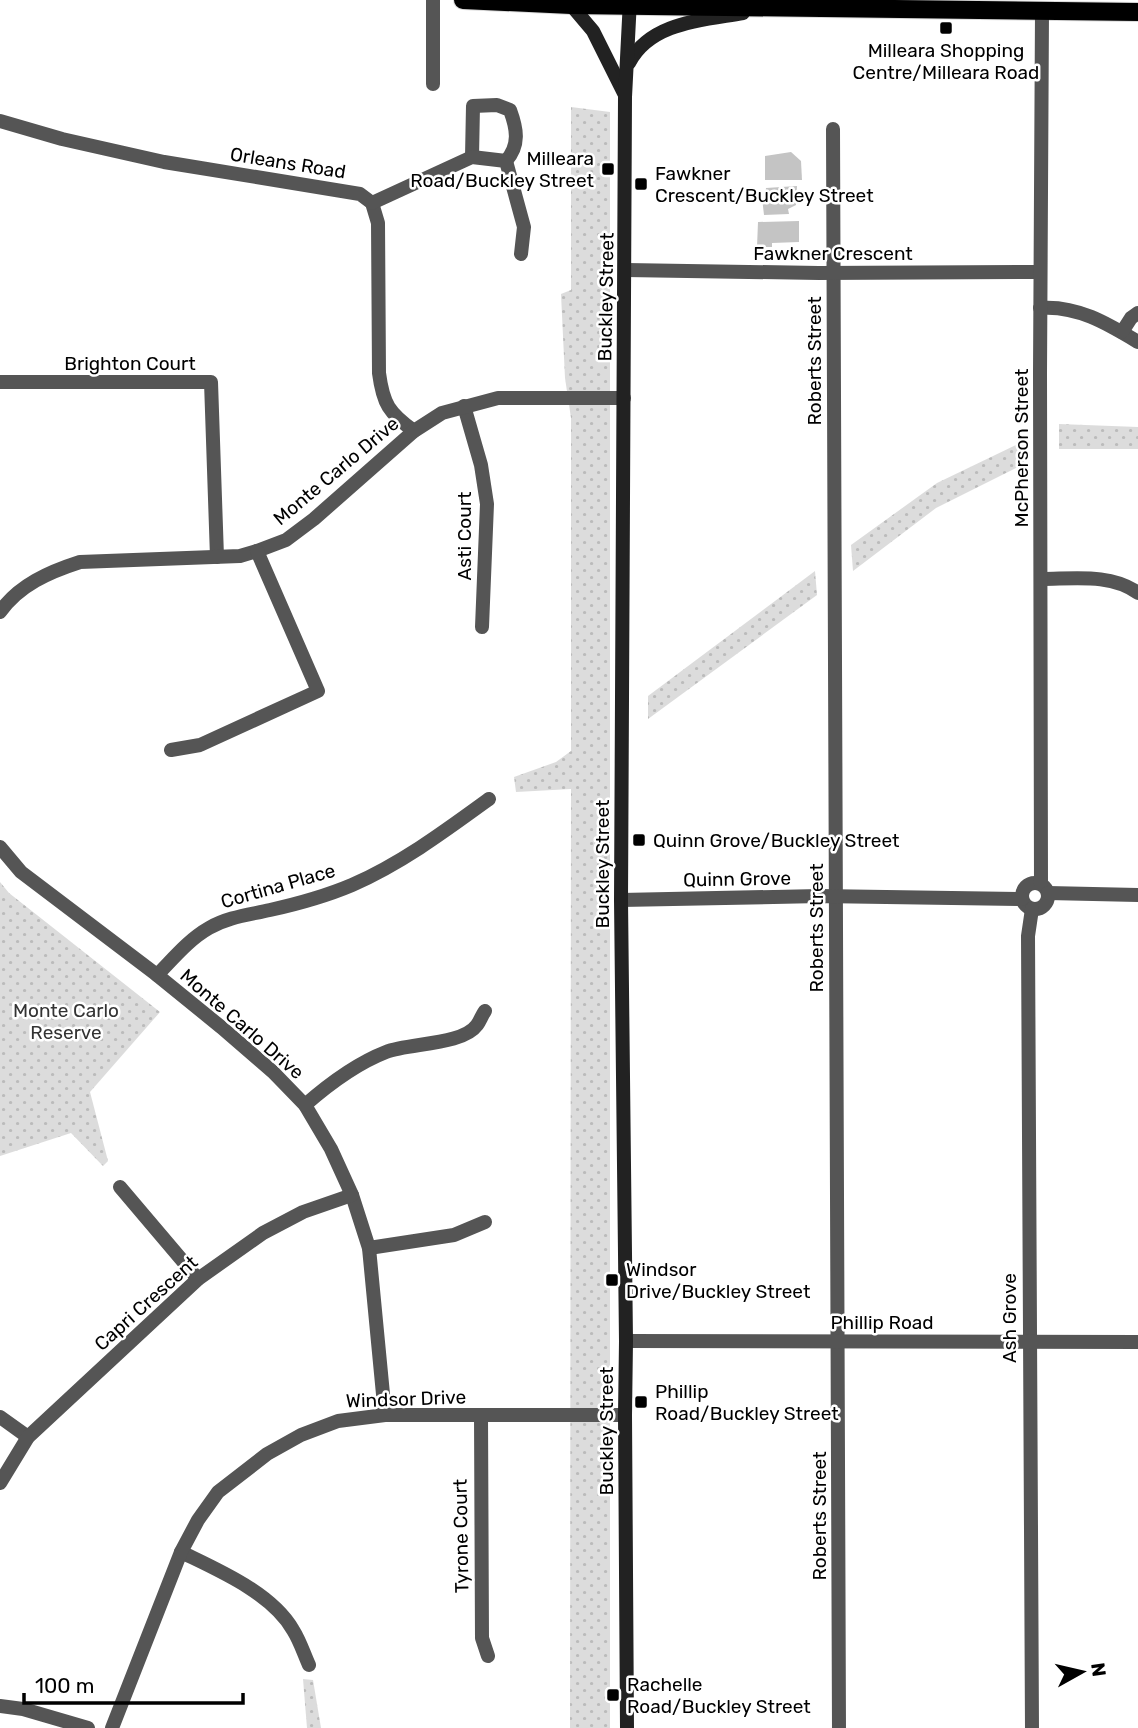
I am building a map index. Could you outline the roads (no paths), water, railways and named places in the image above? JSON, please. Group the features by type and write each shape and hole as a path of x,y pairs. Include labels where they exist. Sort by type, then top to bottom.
{"main road":[{"path":"463,0 571,5 630,3 769,8 1138,12"},
{"name":"Buckley Street","path":"627,1728 621,900 625,97 630,3"},
{"path":"571,5 593,31 611,63 625,97"},
{"path":"627,67 643,43 662,31 769,8"}],"street":[{"path":"433,0 433,85"},
{"name":"McPherson Street","path":"1042,12 1041,579 1045,889"},
{"path":"472,157 473,106 497,105 510,110 515,124 516,140 513,152 506,161"},
{"name":"Orleans Road","path":"0,121 62,139 164,162 359,194 372,203"},
{"name":"Roberts Street","path":"833,129 839,1728"},
{"path":"414,431 393,416 382,396 379,373 378,223 372,203 472,157 506,161"},
{"path":"506,161 524,227 521,254"},
{"name":"Fawkner Crescent","path":"626,270 1041,272"},
{"path":"1041,309 1074,309 1138,342"},
{"path":"1122,332 1131,318 1138,313"},
{"name":"Brighton Court","path":"0,382 211,382 217,557"},
{"name":"Monte Carlo Drive","path":"0,612 5,594 80,562 240,556 286,540 314,519 414,431 442,413 498,398 624,398"},
{"name":"Asti Court","path":"464,406 481,465 487,504 482,627"},
{"path":"171,750 200,745 318,691 257,551"},
{"path":"1041,579 1106,579 1122,583 1138,593"},
{"name":"Cortina Place","path":"157,975 188,943 207,929 234,917 284,906 351,886 432,841 489,799"},
{"name":"Monte Carlo Drive","path":"0,847 21,872 157,975 242,1045 305,1105 331,1149 352,1195 369,1248 385,1415"},
{"path":"1045,889 1045,905 1040,908 1027,904 1023,891 1029,884 1045,889 1138,895"},
{"name":"Quinn Grove","path":"621,900 835,896 1027,904"},
{"name":"Ash Grove","path":"1027,904 1032,1728"},
{"path":"305,1105 332,1082 387,1051 463,1035 477,1027 485,1010"},
{"path":"120,1187 198,1279"},
{"name":"Capri Crescent","path":"0,1483 28,1437 198,1279 263,1233 303,1212 352,1195"},
{"path":"369,1248 454,1235 485,1222"},
{"name":"Phillip Road","path":"626,1341 1138,1342"},
{"name":"Windsor Drive","path":"112,1728 181,1552 198,1520 218,1492 267,1454 301,1435 338,1421 385,1415 625,1415"},
{"name":"Tyrone Court","path":"481,1415 482,1638 488,1656"},
{"path":"0,1417 28,1437"},
{"path":"181,1552 236,1580 271,1605 293,1628 309,1665"},
{"path":"0,1706 23,1709 88,1728"}],"place":[{"name":"Milleara Shopping Centre/Milleara Road","path":"946,28"},
{"name":"Milleara Road/Buckley Street","path":"608,169"},
{"name":"Fawkner Crescent/Buckley Street","path":"641,184"},
{"name":"Quinn Grove/Buckley Street","path":"639,840"},
{"name":"Windsor Drive/Buckley Street","path":"612,1280"},
{"name":"Phillip Road/Buckley Street","path":"641,1402"},
{"name":"Rachelle Road/Buckley Street","path":"613,1695"}],"park label":[{"name":"Monte Carlo Reserve","path":"66,1021"}]}
